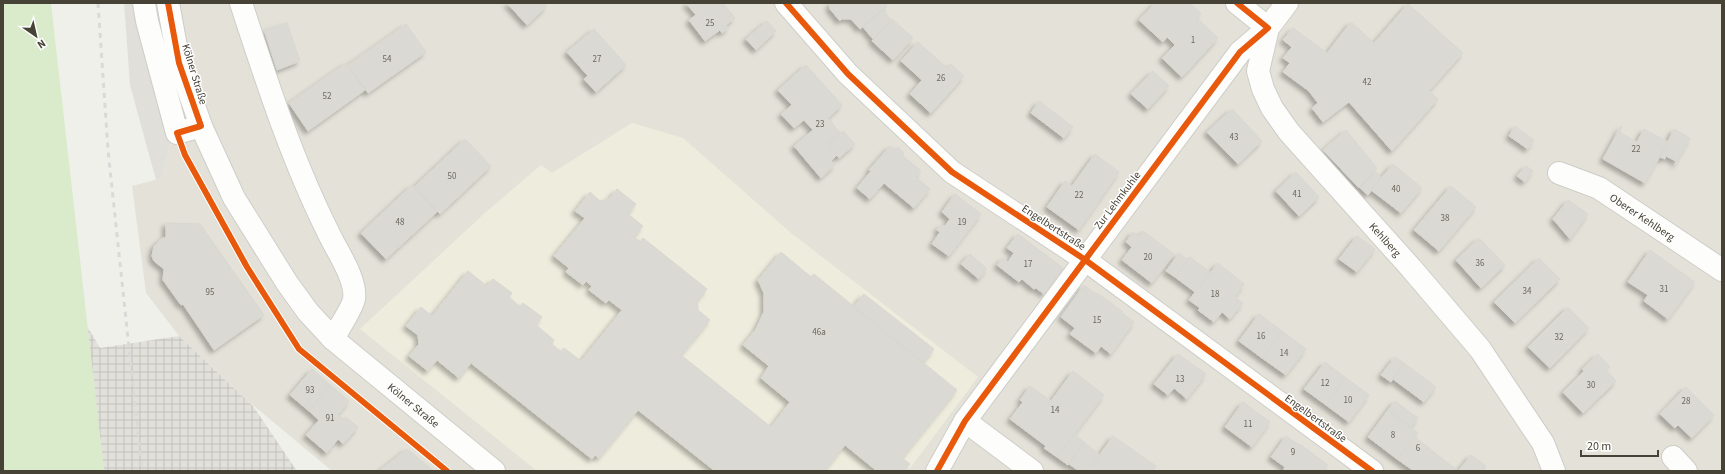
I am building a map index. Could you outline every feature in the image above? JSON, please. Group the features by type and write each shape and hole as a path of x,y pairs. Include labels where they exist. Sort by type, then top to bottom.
{"street":[{"path":"144,3 149,29 177,133 201,126"},
{"name":"Kölner Straße","path":"168,3 179,63 201,126 234,198 287,283 308,312 333,339 494,471"},
{"path":"241,3 267,82 300,168 322,219 351,276 354,300 333,339"},
{"name":"Engelbertstraße","path":"786,3 848,74 952,172 1084,260 1372,471"},
{"path":"1237,3 1268,28"},
{"name":"Kehlberg","path":"1286,3 1268,28 1258,71 1263,89 1272,108 1289,132 1411,268 1480,349 1543,443 1554,471"},
{"name":"Zur Lehmkuhle","path":"937,471 965,421 1084,260 1240,52 1268,28"},
{"name":"Oberer Kehlberg","path":"1559,173 1599,188 1722,270"},
{"path":"965,421 1032,471"}],"shaded area":[{"path":"124,3 144,3 177,133 170,145 162,178 156,180 130,85"},
{"path":"168,3 1722,3 1722,471 332,471 248,401 179,336 146,293 132,186 162,178 170,145 201,126"},
{"path":"632,123 683,138 791,233 978,377 908,471 537,471 360,329 485,213 541,165 552,173"},
{"path":"87,326 100,348 179,336 253,406 297,471 104,471"}],"green space":[{"path":"3,3 51,3 104,471 3,471"}],"building":[{"path":"507,3 547,3 544,6 546,7 527,25"},
{"path":"686,3 723,3 735,18 726,25 729,28 722,33 720,30 705,41 689,20 696,15"},
{"path":"830,3 885,3 887,6 860,29 851,19 842,19 840,21 830,9"},
{"path":"1155,3 1189,3 1201,13 1197,18 1218,38 1182,77 1162,58 1175,45 1167,37 1163,42 1139,20"},
{"path":"1408,4 1463,53 1429,91 1438,99 1392,151 1349,102 1323,122 1312,108 1318,103 1309,91 1283,72 1290,63 1283,58 1292,47 1283,40 1293,28 1327,53 1351,22 1374,43"},
{"path":"883,10 891,20 873,39 863,27"},
{"path":"892,19 913,38 893,60 872,41"},
{"path":"767,21 776,31 756,50 746,39"},
{"path":"287,23 300,61 277,70 264,30"},
{"path":"406,24 426,52 368,93 348,65"},
{"path":"594,29 626,65 596,92 584,79 588,76 567,52"},
{"path":"918,42 947,68 951,64 964,76 931,113 910,94 922,80 901,61"},
{"path":"346,63 365,90 308,131 289,103"},
{"path":"806,65 842,105 828,118 840,133 828,144 837,155 831,161 835,165 821,178 794,146 813,130 804,120 794,128 781,114 792,105 778,90"},
{"path":"1153,71 1169,86 1148,109 1131,94"},
{"path":"1039,101 1073,127 1064,138 1031,113"},
{"path":"1232,109 1262,141 1238,164 1207,132"},
{"path":"1515,126 1534,140 1528,149 1509,136"},
{"path":"1621,126 1622,127 1619,132 1637,142 1644,129 1668,142 1645,183 1603,159"},
{"path":"1674,129 1690,138 1675,165 1676,161 1666,156 1665,159 1660,157"},
{"path":"1346,130 1377,168 1359,188 1323,150"},
{"path":"843,131 855,144 839,158 828,144"},
{"path":"465,139 491,166 440,214 414,187"},
{"path":"890,146 895,150 898,147 904,153 902,155 921,171 916,177 930,189 914,208 884,183 870,199 857,188 871,171 869,170"},
{"path":"1095,154 1119,172 1079,230 1047,207 1065,181 1072,186"},
{"path":"1393,164 1422,188 1401,213 1371,190"},
{"path":"1526,166 1533,171 1525,182 1517,176"},
{"path":"1375,171 1381,177 1368,195 1360,188"},
{"path":"1296,172 1319,197 1299,216 1276,191"},
{"path":"412,185 437,212 386,259 361,233"},
{"path":"1451,186 1476,207 1439,251 1414,230"},
{"path":"617,189 636,204 628,214 643,226 634,237 640,242 643,238 707,289 697,301 698,310 710,320 681,355 771,427 790,402 761,378 769,366 743,345 756,329 764,312 764,293 758,280 781,252 811,277 814,274 957,390 902,458 910,464 904,471 877,471 845,445 825,470 826,471 715,471 638,410 599,458 595,455 592,459 471,363 459,378 437,360 428,371 409,356 419,344 418,335 406,326 421,307 432,316 468,271 487,286 493,279 512,293 509,297 520,307 523,303 542,317 536,325 554,340 552,344 561,352 564,348 581,361 622,310 609,300 606,303 589,290 592,286 586,281 583,285 566,272 569,268 554,256 585,218 575,211 590,192 600,201 609,199"},
{"path":"955,194 981,214 949,256 932,244 940,232 937,230 940,226 945,226 950,219 942,212"},
{"path":"1568,200 1588,214 1570,239 1553,219"},
{"path":"166,223 200,224 264,315 214,350 183,304 181,305 163,280 164,269 154,261 152,256 154,246 161,239 166,237"},
{"path":"1143,231 1174,254 1152,283 1122,260 1132,247 1126,242 1133,232 1140,236"},
{"path":"1018,234 1063,268 1044,294 1036,288 1034,289 1022,279 1019,282 997,265 1003,258 1008,262 1014,253 1007,248"},
{"path":"1357,236 1375,249 1357,272 1339,259"},
{"path":"1479,238 1505,265 1481,288 1456,260"},
{"path":"1650,250 1695,282 1668,319 1644,301 1648,295 1628,282"},
{"path":"1179,253 1188,260 1175,277 1166,271"},
{"path":"970,254 987,269 979,279 961,264"},
{"path":"1190,257 1211,273 1195,292 1175,277"},
{"path":"1539,258 1560,279 1515,323 1494,302"},
{"path":"1218,263 1244,284 1235,297 1243,303 1230,319 1222,312 1214,322 1198,310 1200,308 1189,300"},
{"path":"1084,285 1123,312 1122,313 1134,322 1111,354 1101,346 1096,353 1070,334 1075,328 1061,317"},
{"path":"864,294 934,349 923,363 853,307"},
{"path":"1568,307 1589,328 1550,368 1528,347"},
{"path":"1259,314 1282,331 1262,358 1239,341"},
{"path":"1282,331 1306,349 1286,375 1262,358"},
{"path":"1178,354 1206,374 1187,399 1174,388 1168,395 1154,384"},
{"path":"1598,354 1610,367 1606,370 1616,381 1583,413 1563,392 1584,371 1582,369"},
{"path":"1395,357 1404,363 1391,382 1381,375"},
{"path":"1325,362 1346,378 1326,405 1304,389"},
{"path":"1404,363 1436,387 1424,402 1393,379"},
{"path":"312,369 330,385 309,411 290,395"},
{"path":"1073,371 1104,395 1057,457 1044,448 1046,446 1010,419 1023,402 1020,400 1030,386 1051,401"},
{"path":"1346,378 1369,395 1349,422 1326,405"},
{"path":"330,385 349,401 338,415 344,420 346,417 358,427 343,444 338,439 327,453 306,435 319,420 309,411"},
{"path":"1686,387 1714,415 1692,438 1678,425 1675,428 1660,414"},
{"path":"1395,401 1418,418 1411,427 1388,410"},
{"path":"1243,402 1270,422 1252,447 1225,427"},
{"path":"1388,410 1418,433 1397,459 1368,437"},
{"path":"1074,434 1084,442 1068,465 1057,457"},
{"path":"1113,436 1156,466 1153,471 1088,471"},
{"path":"1286,436 1328,465 1323,471 1283,471 1285,467 1271,457"},
{"path":"1415,437 1458,471 1414,471 1397,459"},
{"path":"1084,442 1100,455 1088,471 1079,471 1069,464"},
{"path":"407,449 434,471 379,471"},
{"path":"1471,455 1486,466 1483,471 1458,471"}],"railway":[{"path":"98,3 108,150 142,471"}],"cycle path":[{"path":"168,3 179,63 201,126 177,133 185,155 247,267 299,349 447,471"},
{"path":"786,3 848,74 952,172 1084,259 1372,471"},
{"path":"937,471 965,421 1240,52 1268,28 1237,3"}]}
